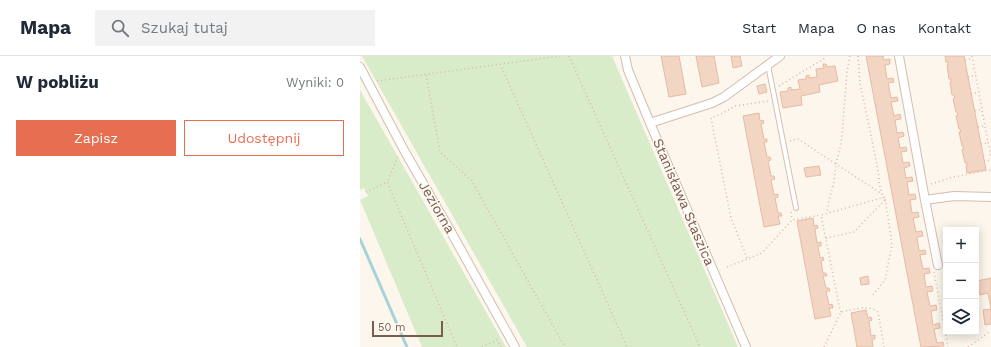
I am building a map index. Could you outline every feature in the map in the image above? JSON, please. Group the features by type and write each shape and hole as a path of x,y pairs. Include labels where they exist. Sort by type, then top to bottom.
{"street":[{"name":"Stanisława Staszica","path":"625,56 628,70 746,347"},
{"path":"650,122 712,103 724,97 780,56"},
{"path":"899,56 938,265"},
{"name":"Jeziorna","path":"360,66 404,152 451,232 514,347"},
{"path":"925,200 954,196 991,197"}],"lane":[{"path":"768,65 796,208"}],"path":[{"path":"370,85 377,82 560,56"},
{"path":"569,56 700,347"},
{"path":"772,88 777,87 826,56"},
{"path":"827,213 841,144 847,72 850,56"},
{"path":"858,56 860,83 879,176 881,193 883,198 885,198 892,245 885,280 872,296"},
{"path":"965,60 972,57 976,75 991,159 984,161"},
{"path":"500,64 627,347"},
{"path":"426,75 440,152 472,181 565,347"},
{"path":"968,77 976,75"},
{"path":"971,94 979,92"},
{"path":"747,258 731,218 711,118 735,106 770,101"},
{"path":"975,111 982,109"},
{"path":"978,127 985,126"},
{"path":"783,142 798,139 881,193"},
{"path":"981,144 988,143"},
{"path":"366,192 387,182 398,157 404,152"},
{"path":"923,187 954,177 991,170"},
{"path":"387,182 457,347"},
{"path":"727,267 762,253 792,220 821,215 883,198"},
{"path":"826,238 854,232 885,200"},
{"path":"790,206 792,220"},
{"path":"821,215 841,312 824,347"},
{"path":"841,312 868,308 878,312 884,347"},
{"path":"968,347 988,333 991,333"},
{"path":"482,347 497,340 500,347"}],"green space":[{"path":"362,56 612,56 738,347 527,347"},
{"path":"360,90 506,347 422,347 360,200 368,196 364,188 360,190"}],"building":[{"path":"661,56 679,56 686,94 669,97"},
{"path":"696,56 714,56 719,83 702,87"},
{"path":"731,56 740,56 742,66 733,68"},
{"path":"866,56 883,56 884,60 890,59 890,64 885,65 887,79 893,78 894,82 888,83 891,98 897,97 898,101 891,102 894,116 900,114 901,119 895,120 897,133 903,132 904,136 898,138 900,148 906,147 907,151 901,152 903,163 909,162 910,166 904,168 906,178 912,177 913,181 907,182 909,195 915,194 916,199 910,200 912,213 918,212 919,217 913,218 916,232 922,231 923,236 917,237 919,251 925,250 926,254 920,255 923,269 929,268 930,273 924,274 926,287 932,286 933,291 927,292 930,306 936,305 937,310 931,311 933,325 939,323 940,328 934,329 937,343 943,342 944,346 921,347"},
{"path":"945,56 964,56 986,170 967,173 967,163 965,163 962,149 964,149 959,132 961,132 956,116 958,115 953,99 955,98 954,95 952,95 951,79 949,79 947,65 948,62 946,62"},
{"path":"823,64 826,64 827,67 835,66 838,81 819,85 820,92 801,96 802,105 783,108 780,92 788,91 788,88 791,87 791,90 800,89 798,80 806,79 806,76 809,75 809,78 817,77 816,69 824,68"},
{"path":"765,84 767,92 759,94 757,86"},
{"path":"759,113 760,121 763,120 764,123 761,124 764,139 767,139 767,142 764,142 767,157 770,157 771,160 768,161 771,176 774,176 775,179 771,180 774,195 778,194 778,197 775,198 778,213 781,213 782,216 778,216 780,224 764,227 743,116"},
{"path":"819,166 821,175 806,177 804,168"},
{"path":"813,218 814,226 817,225 818,228 815,229 817,243 821,242 821,246 818,246 820,258 823,257 824,260 821,261 823,273 826,273 827,276 823,276 826,288 829,288 830,291 826,291 829,305 832,304 833,308 829,308 831,316 815,319 797,221"},
{"path":"868,276 869,284 861,285 860,278"},
{"path":"991,278 991,309 988,293 980,295 979,281"},
{"path":"991,309 991,324 985,325 983,310"},
{"path":"866,310 868,318 871,317 872,320 869,321 871,336 875,335 875,339 872,339 873,347 857,347 851,313"}],"waterway":[{"path":"360,239 407,347"}]}
